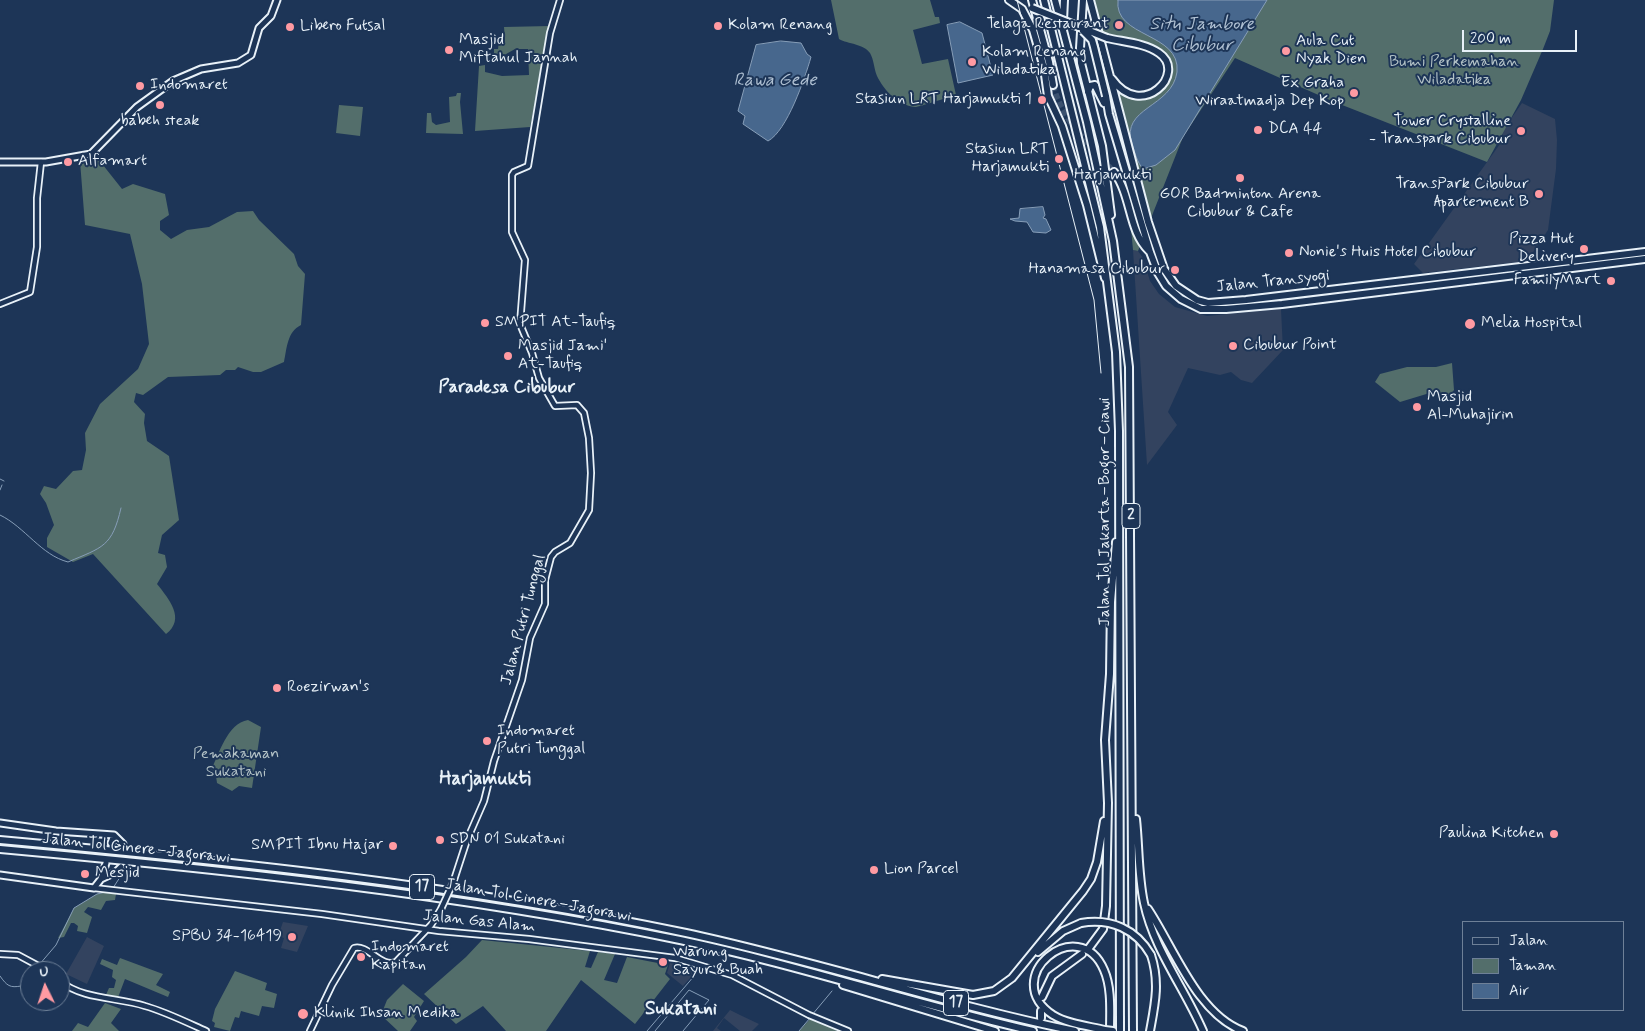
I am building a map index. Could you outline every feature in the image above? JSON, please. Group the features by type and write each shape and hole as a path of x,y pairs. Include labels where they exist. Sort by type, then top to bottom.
{"highway":[{"path":"1010,0 1080,29 1154,50 1164,58 1167,66 1167,77 1162,86 1150,95 1139,96 1130,94 1111,78"},
{"path":"1010,0 1022,9 1033,30 1044,68 1048,96 1062,126 1087,205 1099,262 1110,294"},
{"path":"1032,0 1050,62 1053,85"},
{"name":"Jalan Tol Jakarta–Bogor–Ciawi","path":"1044,0 1095,204 1110,294 1119,392 1120,1031"},
{"name":"Jalan Tol Jakarta–Bogor–Ciawi","path":"1055,0 1087,122 1113,241 1126,329 1131,397 1133,1031"},
{"path":"1063,30 1064,0"},
{"path":"1083,0 1080,48 1088,92 1102,146 1113,241"},
{"name":"Jalan Transyogi","path":"1090,0 1111,78 1150,252 1158,273 1166,286 1181,299 1201,309 1239,308 1301,302 1645,260"},
{"name":"Jalan Transyogi","path":"1080,29 1092,40 1109,114 1164,269 1176,286 1197,300 1222,302 1300,294 1468,272 1645,252"},
{"path":"1088,92 1090,86 1096,86 1109,114"},
{"path":"1114,172 1123,186 1139,240 1150,252"},
{"path":"1468,272 1469,280"},
{"path":"1300,294 1301,302"},
{"path":"1090,948 1099,937 1106,918 1108,803 1105,740 1110,674 1110,625 1114,558 1119,520"},
{"path":"1132,793 1144,902 1166,964 1203,1031"},
{"path":"838,971 973,995 983,994 1002,987 1024,964 1091,878 1101,847 1108,803"},
{"name":"Jalan Tol Cinere–Jagorawi","path":"0,840 178,856 505,898 693,934 838,971"},
{"name":"Jalan Tol Cinere–Jagorawi","path":"0,849 181,866 482,904 560,917 683,941 1033,1031"},
{"path":"1144,902 1172,953 1209,1007 1220,1017 1243,1031"},
{"path":"1024,964 1063,931 1081,923 1102,921 1123,927 1140,940 1151,956 1157,988 1150,1031"},
{"path":"1061,948 1076,948 1091,953 1099,961 1108,980 1110,1030 1068,1022 1054,1015 1043,1006 1036,994 1035,976 1038,966 1048,955 1061,948"},
{"path":"1042,997 1048,982 1058,970 1082,954"},
{"name":"17","path":"838,971 989,1012 1075,1031"},
{"path":"808,972 832,982 995,1031"}],"main road":[{"path":"0,162 41,162 95,152 137,108 180,77 201,69 238,63 251,55 259,28 272,16 277,0"},
{"path":"0,823 56,832 114,835 123,844"},
{"path":"111,843 114,835"},
{"path":"94,888 101,879 106,863"},
{"path":"101,879 121,867"},
{"name":"Jalan Gas Alam","path":"0,875 94,888"}],"street":[{"name":"Jalan Putri Tunggal","path":"310,1031 332,985 354,948 358,947 388,963 394,963 400,959 426,930 441,909 453,883 467,840 484,801 494,761 522,680 530,638 545,604 545,580 551,557 555,552 570,543 586,517 590,504 590,452 584,413 577,405 554,406 539,378 532,353 520,324 525,260 512,232 512,175 528,166 550,33 560,0"},
{"path":"0,304 30,292 38,246 37,198 41,162"},
{"name":"Jalan Gas Alam","path":"94,888 322,914 426,930 529,939 690,962 740,979 811,1016 848,1031"},
{"path":"0,954 18,955 32,961"},
{"path":"70,988 88,994 146,1006 206,1031"}],"shaded area":[{"path":"1522,103 1555,119 1557,140 1556,169 1548,230 1527,261 1423,273 1414,264 1505,137 1501,133"},
{"path":"1133,250 1138,251 1143,258 1150,281 1159,294 1175,307 1207,316 1281,309 1283,350 1252,383 1241,380 1231,372 1220,375 1188,368 1168,412 1177,425 1147,465"},
{"name":"SPBU 34-16419","path":"283,922 308,926 297,952 281,948 284,938 278,936"},
{"path":"87,937 104,946 87,984 70,976 70,967"},
{"path":"670,963 698,969 683,986 667,973"},
{"path":"730,1010 759,1024 752,1031 740,1031 724,1018 717,1028 721,1031 713,1031"}],"green space":[{"path":"831,0 930,0 935,17 939,17 940,23 913,30 922,64 948,59 956,95 915,107 908,106 897,100 880,81 870,53 860,46 839,39"},
{"name":"Bumi Perkemahan Wiladatika","path":"1095,0 1554,0 1550,31 1543,49 1521,100 1487,162 1332,101 1235,58 1183,137 1138,251 1133,250 1121,120 1112,83 1136,97 1166,82 1166,60 1164,54 1153,46 1100,32"},
{"path":"550,26 530,127 475,131 479,66 485,65 485,72 502,76 529,75 528,49 515,49 499,58 494,54 494,49 498,49 499,41 505,40 504,27"},
{"path":"457,93 461,93 463,134 426,133 427,113 431,113 432,122 436,125 450,122 449,97 456,96"},
{"path":"339,105 363,107 360,136 336,133"},
{"path":"99,160 122,189 133,184 165,194 169,215 160,221 160,230 171,239 187,230 209,227 237,212 253,211 259,220 294,254 298,266 305,274 301,325 290,336 284,362 261,372 253,372 238,367 235,370 226,370 220,375 168,377 143,395 136,393 134,402 145,414 144,423 147,441 169,456 179,520 162,535 158,553 165,555 167,567 157,584 170,602 175,616 172,628 166,634 93,554 73,562 47,547 47,538 54,525 46,503 40,494 44,486 56,489 73,471 82,470 86,450 85,433 100,404 138,369 149,344 142,284 130,234 85,225 80,161"},
{"path":"1452,363 1454,390 1448,398 1433,392 1400,402 1375,382 1380,374 1407,367 1436,367"},
{"name":"Pemakaman Sukatani","path":"248,720 261,727 252,788 239,786 232,791 217,783 216,776 210,772 229,733 241,722"},
{"path":"115,890 115,900 106,901 101,910 88,907 84,912 92,917 87,933 77,931 78,926 71,923 64,937 58,938 74,908 97,894"},
{"path":"482,940 590,951 585,967 591,968 598,952 615,954 604,980 617,983 627,957 668,965 665,974 670,979 635,1024 581,980 546,1031 506,1031 483,1006 456,1024 424,994 466,957"},
{"path":"120,958 163,974 156,985 170,992 168,997 125,979 117,1000 105,997 109,988 114,988 116,980 112,977 113,970 100,964 102,959 117,965"},
{"path":"235,971 267,983 265,990 277,994 274,1008 262,1006 259,1016 241,1011 239,1018 235,1017 230,1031 214,1027 215,1023 212,1021 215,1009"},
{"path":"403,984 424,1001 414,1017 417,1021 410,1031 398,1031 381,1015 387,1000"},
{"path":"105,1003 121,1009 111,1023 119,1031 72,1031 78,1023 88,1027"},
{"path":"810,1019 814,1020 838,1031 799,1031"}],"water":[{"name":"Situ Jambore Cibubur","path":"1118,0 1267,0 1175,150 1156,165 1143,169 1132,144 1130,132 1133,122 1166,93 1173,84 1177,72 1175,59 1169,49 1126,22 1119,12"},
{"name":"Kolam Renang Wiladatika","path":"960,22 982,33 993,75 958,83 947,25"},
{"name":"Rawa Gede","path":"781,41 801,43 807,54 811,57 800,90 788,116 782,127 768,141 743,124 745,116 738,111 756,45"},
{"path":"1043,207 1045,215 1043,218 1046,219 1051,230 1046,233 1033,232 1027,222 1010,219 1019,218 1020,209"}],"waterway":[{"path":"0,479 4,481"},
{"path":"0,490 2,485"},
{"path":"0,515 17,526 49,553 68,562 98,549 110,538 118,521 121,508"},
{"path":"113,888 124,871"},
{"path":"42,961 56,945 74,908 97,894 110,891"},
{"path":"647,1031 701,968"},
{"path":"0,976 7,984 14,987 20,986"},
{"path":"655,1031 689,990 709,1000 683,1031"},
{"path":"812,1015 832,991"},
{"path":"799,1031 810,1018"}],"tunnel":[{"path":"1053,85 1057,98 1070,121 1114,172"},
{"path":"121,867 123,844"}],"tram line":[{"path":"1017,0 1094,300 1101,373"}],"place":[{"name":"Telaga Restaurant","path":"1119,25"},
{"name":"Kolam Renang","path":"718,26"},
{"name":"Libero Futsal","path":"290,27"},
{"name":"Masjid Miftahul Jannah","path":"449,50"},
{"name":"Aula Cut Nyak Dien","path":"1286,51"},
{"name":"Kolam Renang Wiladatika","path":"972,62"},
{"name":"Indomaret","path":"140,86"},
{"name":"Ex Graha Wiraatmadja Dep Kop","path":"1354,93"},
{"name":"Stasiun LRT Harjamukti 1","path":"1042,100"},
{"name":"babeh steak","path":"160,105"},
{"name":"DCA 44","path":"1258,130"},
{"name":"Tower Crystalline - Transpark Cibubur","path":"1521,131"},
{"name":"Stasiun LRT Harjamukti","path":"1059,159"},
{"name":"Alfamart","path":"68,162"},
{"name":"Harjamukti","path":"1063,176"},
{"name":"GOR Badminton Arena Cibubur & Cafe","path":"1240,178"},
{"name":"TransPark Cibubur Apartement B","path":"1539,194"},
{"name":"Pizza Hut Delivery","path":"1584,249"},
{"name":"Nonie's Huis Hotel Cibubur","path":"1289,253"},
{"name":"Hanamasa Cibubur","path":"1175,270"},
{"name":"FamilyMart","path":"1611,281"},
{"name":"SMPIT At-Taufiq","path":"485,323"},
{"name":"Melia Hospital","path":"1470,324"},
{"name":"Cibubur Point","path":"1233,346"},
{"name":"Masjid Jami' At-Taufiq","path":"508,356"},
{"name":"Masjid Al-Muhajirin","path":"1417,407"},
{"name":"Roezirwan's","path":"277,688"},
{"name":"Indomaret Putri Tunggal","path":"487,741"},
{"name":"Paulina Kitchen","path":"1554,834"},
{"name":"SDN 01 Sukatani","path":"440,840"},
{"name":"SMPIT Ibnu Hajar","path":"393,846"},
{"name":"Lion Parcel","path":"874,870"},
{"name":"Mesjid","path":"85,874"},
{"name":"SPBU 34-16419","path":"292,937"},
{"name":"Indomaret Kapitan","path":"361,957"},
{"name":"Warung Sayur & Buah","path":"663,962"},
{"name":"Klinik Ihsan Medika","path":"303,1014"}],"district":[{"name":"Paradesa Cibubur","path":"507,388"},
{"name":"Harjamukti","path":"485,780"},
{"name":"Sukatani","path":"681,1010"}]}
